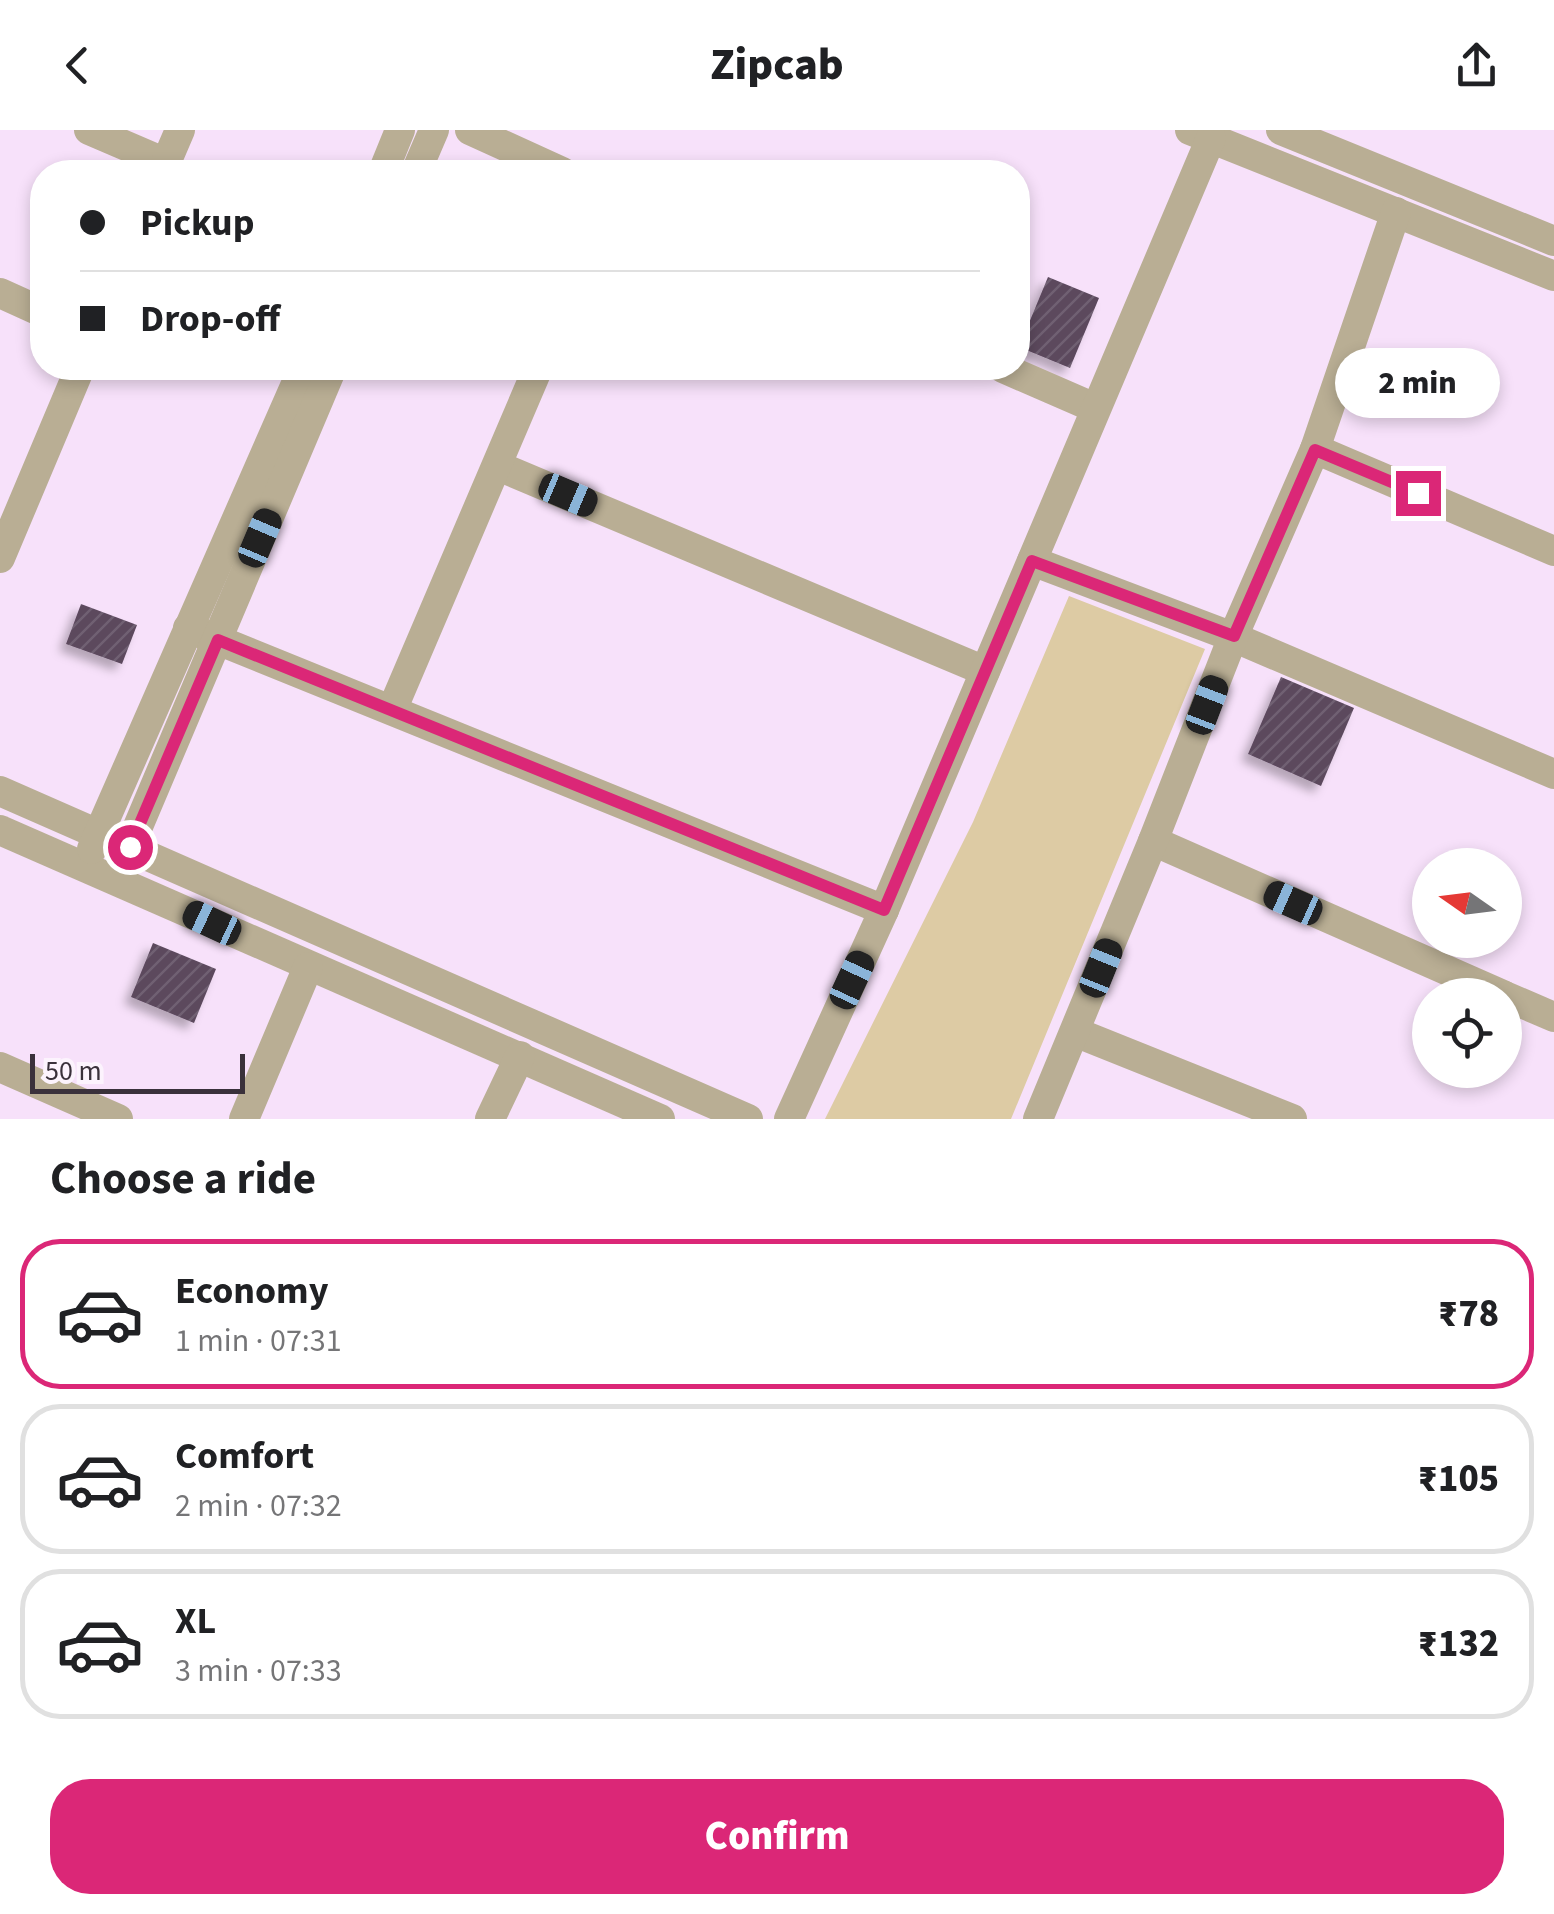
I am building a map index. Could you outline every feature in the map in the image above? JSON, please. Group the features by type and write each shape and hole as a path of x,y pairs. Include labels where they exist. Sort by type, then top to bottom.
{"street":[{"path":"89,130 148,160"},
{"path":"167,160 180,130"},
{"path":"388,160 400,130"},
{"path":"421,160 434,130"},
{"path":"470,130 536,160"},
{"path":"1281,130 1554,240"},
{"path":"788,1119 884,910 986,671 1095,408 1200,134 1554,276"},
{"path":"1038,1119 1234,636 1315,450 1396,212"},
{"path":"0,293 30,307"},
{"path":"0,558 6,527 74,380"},
{"path":"86,866 298,380"},
{"path":"116,879 327,380"},
{"path":"392,710 533,380"},
{"path":"1030,380 1095,408"},
{"path":"1315,450 1554,552"},
{"path":"498,466 986,671"},
{"path":"1032,561 1234,636 1554,774"},
{"path":"188,628 884,910"},
{"path":"0,792 748,1119"},
{"path":"0,830 660,1119"},
{"path":"1153,841 1465,978"},
{"path":"244,1119 308,967"},
{"path":"1522,1003 1554,1018"},
{"path":"1075,1032 1292,1119"},
{"path":"490,1119 520,1056"},
{"path":"0,1067 118,1119"}],"shaded area":[{"path":"1069,596 1205,649 1011,1119 825,1119 973,822"}],"building":[{"path":"1048,277 1099,298 1070,368 1030,352 1030,320"},
{"path":"81,604 137,625 122,664 66,644"},
{"path":"1281,677 1354,708 1321,786 1248,754"},
{"path":"153,943 216,969 194,1023 131,997"}],"route":[{"path":"130,847 218,640 884,910 1032,561 1234,636 1315,450 1418,493"}]}
